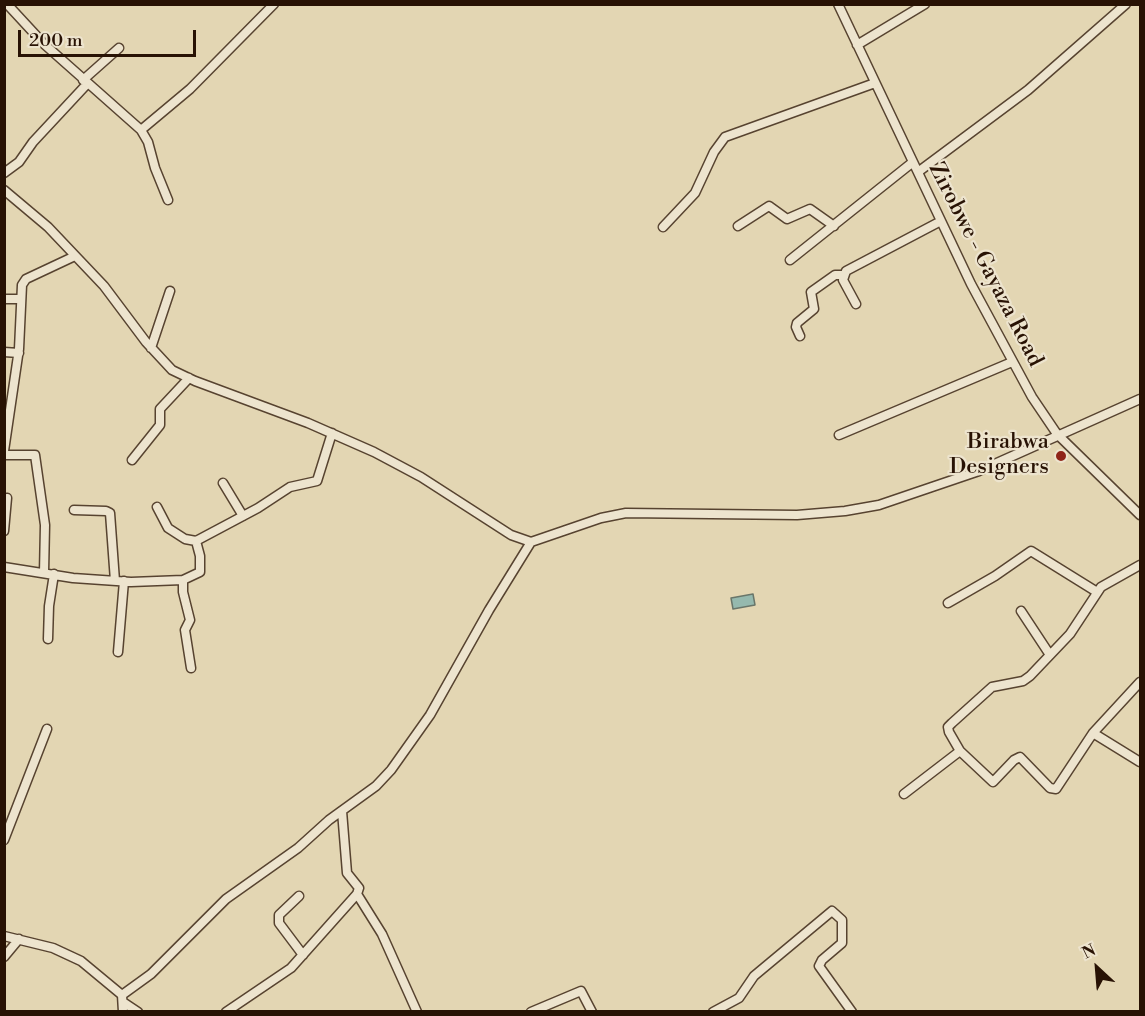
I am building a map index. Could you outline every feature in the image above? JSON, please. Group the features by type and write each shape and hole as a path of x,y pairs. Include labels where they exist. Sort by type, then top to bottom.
{"street":[{"path":"7,4 44,44 141,130 148,142 155,168 168,200"},
{"path":"141,130 197,82 274,4"},
{"name":"Zirobwe - Gayaza Road","path":"838,4 941,221 1012,362 1058,434 1140,514"},
{"path":"857,45 925,4"},
{"path":"918,172 1028,90 1126,4"},
{"path":"4,174 19,162 33,142 85,82 119,48"},
{"path":"663,226 695,193 714,152 725,137 828,102 875,83"},
{"path":"790,260 913,162"},
{"path":"4,190 48,227 104,286 165,364 189,378 332,434 399,465 510,535 531,542 601,518 626,513 797,515 845,511 879,505 979,471 1140,399"},
{"path":"738,226 769,206 787,219 810,209 834,226"},
{"path":"800,336 795,327 797,323 814,309 811,292 835,275 843,275 941,221"},
{"path":"44,573 45,525 35,455 4,453 19,352 22,285 26,279 75,256"},
{"path":"843,275 843,280 855,304"},
{"path":"151,348 170,291"},
{"path":"4,299 21,299"},
{"path":"4,352 19,352"},
{"path":"839,435 1012,362"},
{"path":"132,460 160,425 160,409 189,378"},
{"path":"156,507 168,528 185,539 196,541 290,487 317,481 332,434"},
{"path":"223,483 243,516"},
{"path":"4,531 7,498"},
{"path":"74,510 110,513 119,581 118,652"},
{"path":"4,567 119,581 183,580 200,572 200,556 196,541"},
{"path":"122,1003 226,899 277,865 376,786 404,753 430,715 489,610 531,542"},
{"path":"948,603 995,576 1031,551 1096,592"},
{"path":"1140,565 1107,583 1096,592 1070,634 1023,681 992,687 948,726 960,751 993,782 1014,760 1020,757 1053,789 1059,788 1094,733 1140,682"},
{"path":"48,639 49,606 54,574"},
{"path":"183,580 183,592 190,620 185,630 191,668"},
{"path":"1021,611 1050,655"},
{"path":"4,840 47,729"},
{"path":"1094,733 1140,762"},
{"path":"904,794 960,751"},
{"path":"226,1011 280,976 303,955 357,894 359,888 347,873 342,811"},
{"path":"357,894 382,934 417,1011"},
{"path":"299,896 279,915 279,923 303,955"},
{"path":"713,1011 739,998 754,976 832,911 842,921 842,943 822,960 819,966 852,1011"},
{"path":"4,936 53,948 81,961 122,1003 138,1011"},
{"path":"4,957 19,939"},
{"path":"531,1011 581,991 592,1011"}],"water":[{"path":"753,594 755,605 733,609 731,598"}],"place":[{"name":"Birabwa Designers","path":"1061,456"}]}
